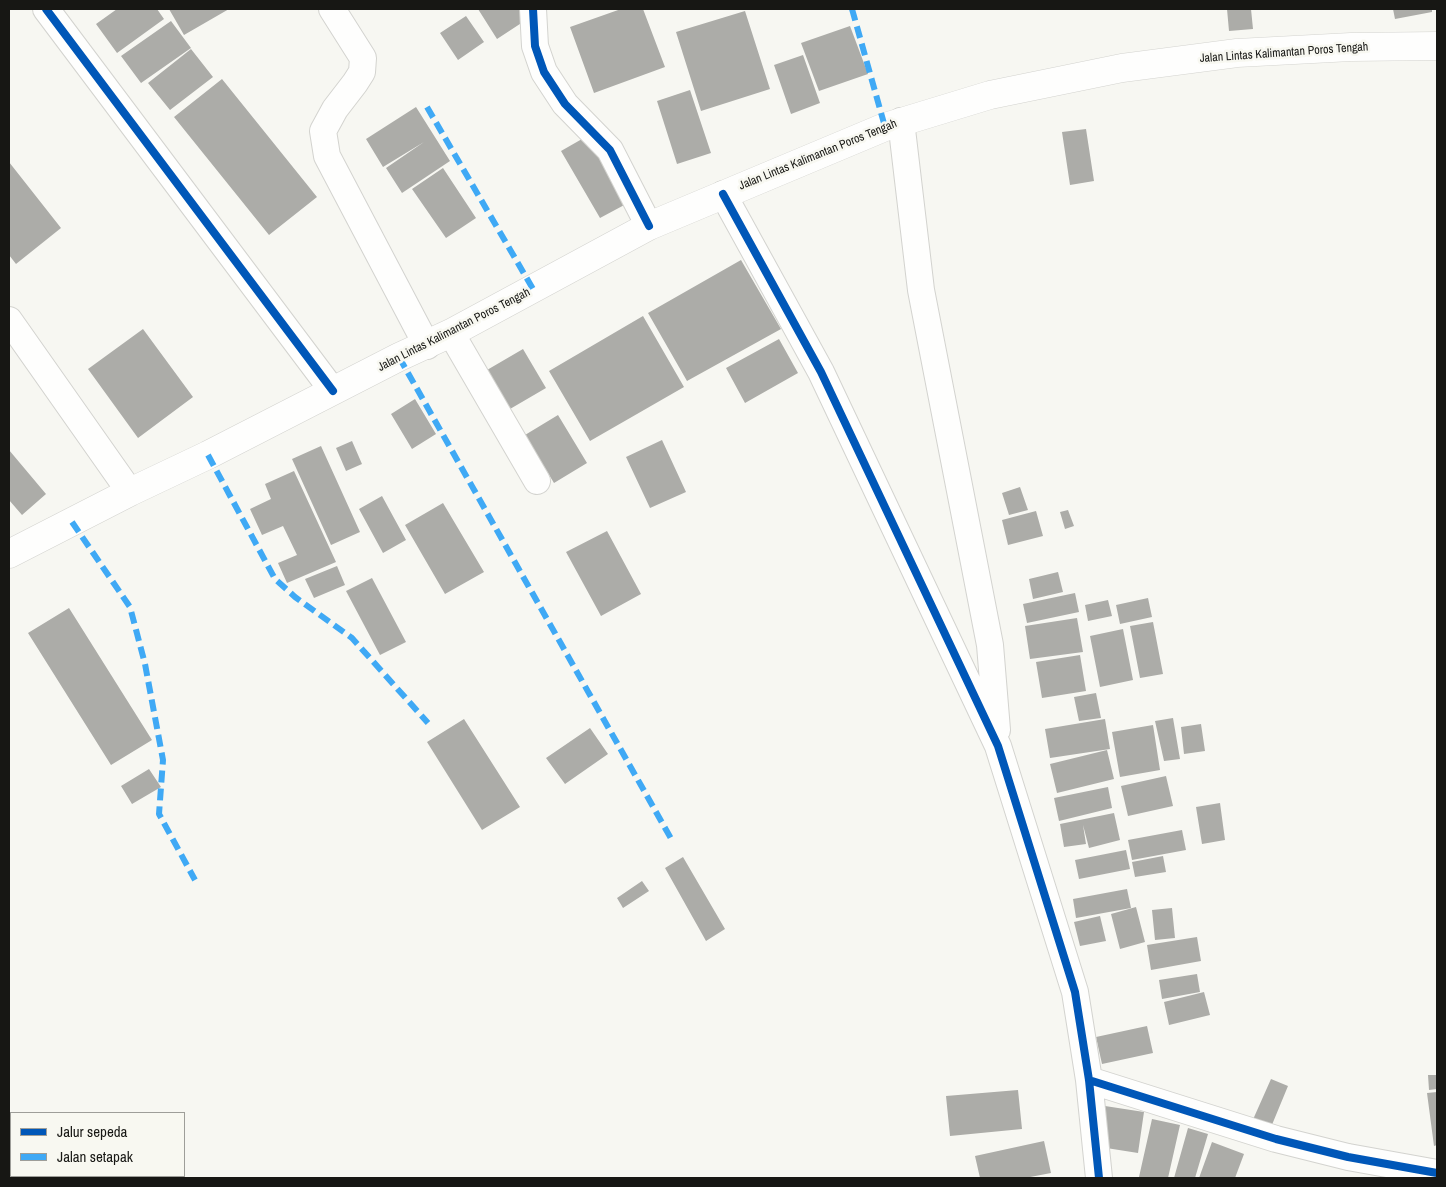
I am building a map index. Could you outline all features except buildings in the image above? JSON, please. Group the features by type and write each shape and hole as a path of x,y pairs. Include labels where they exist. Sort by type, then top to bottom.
{"highway":[{"name":"Jalan Lintas Kalimantan Poros Tengah","path":"9,554 130,492 427,346 649,226 901,121 990,95 1122,68 1237,53 1351,47 1437,46"}],"street":[{"path":"46,9 333,391"},
{"path":"332,9 363,58 362,72 335,109 323,131 327,156 427,346"},
{"path":"533,9 534,46 544,72 565,104 610,150 649,226"},
{"path":"901,121 921,290 990,645 998,746"},
{"path":"723,194 821,372 998,746 1075,992 1089,1080 1099,1178"},
{"path":"9,320 130,492"},
{"path":"451,333 537,481"},
{"path":"1089,1080 1276,1139 1348,1157 1437,1174"}],"marked path":[{"path":"852,9 885,127"},
{"path":"427,107 533,289"},
{"path":"399,357 673,842"},
{"path":"208,455 275,579 295,597 352,638 428,723"},
{"path":"72,522 130,607 145,664 163,760 159,814 195,880"}],"cycle path":[{"path":"46,9 333,391"},
{"path":"533,9 535,46 544,72 565,104 610,150 649,226"},
{"path":"723,194 821,372 998,746 1075,992 1089,1080 1099,1178"},
{"path":"1089,1080 1276,1139 1348,1157 1437,1173"}]}
